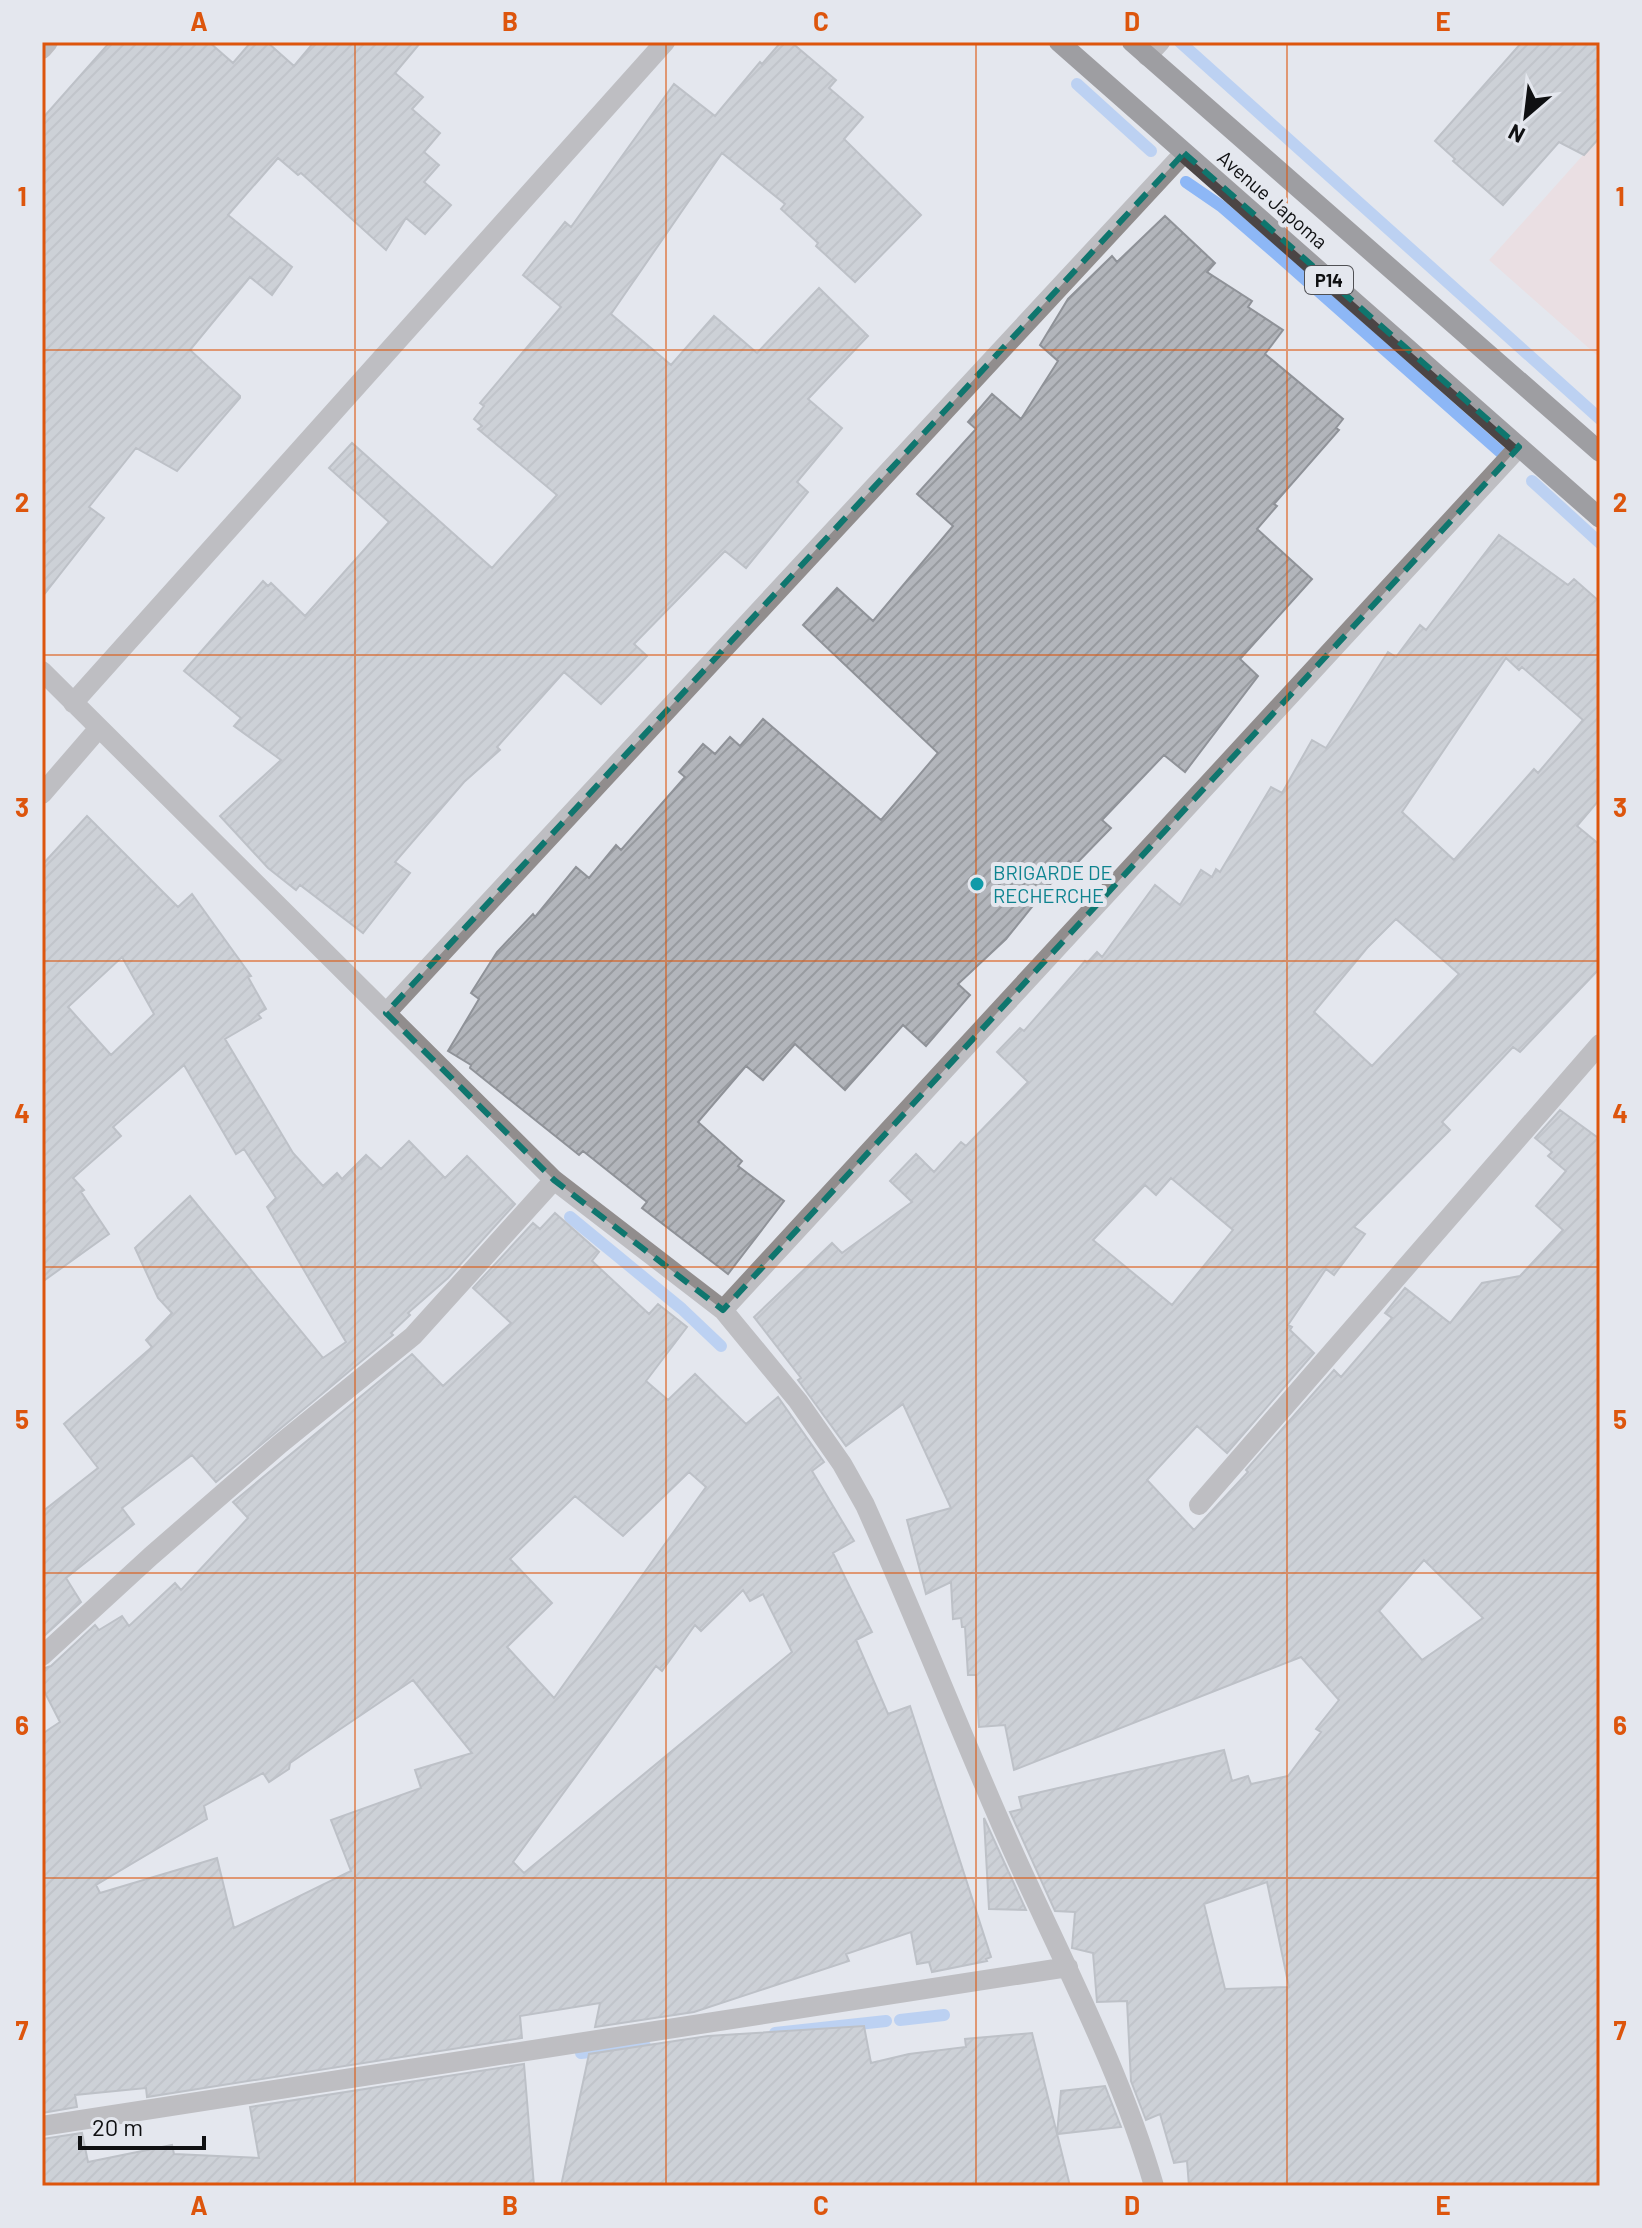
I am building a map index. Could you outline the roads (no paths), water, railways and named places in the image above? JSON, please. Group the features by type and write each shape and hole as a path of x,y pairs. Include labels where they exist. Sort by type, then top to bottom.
{"main road":[{"name":"Avenue Japoma","path":"1059,42 1600,518"},
{"name":"Avenue Japoma","path":"1146,47 1600,452"}],"street":[{"path":"42,49 48,42"},
{"path":"73,703 665,42"},
{"path":"386,1013 1184,153"},
{"path":"723,1310 1519,447"},
{"path":"42,671 554,1180 723,1310 798,1401 842,1464 865,1505 1008,1841 1111,2063 1154,2186"},
{"path":"42,794 99,728"},
{"path":"1199,1505 1600,1044"},
{"path":"42,1656 210,1505 413,1336 554,1180"},
{"path":"42,2126 1068,1967"}],"waterway":[{"path":"1180,42 1600,419"},
{"path":"1077,84 1151,151"},
{"path":"1186,182 1221,206 1506,457"},
{"path":"1532,481 1600,543"},
{"path":"570,1217 682,1309 721,1346"},
{"path":"900,2020 944,2015"},
{"path":"775,2033 886,2021"},
{"path":"581,2053 645,2046"}],"place":[{"name":"BRIGARDE DE RECHERCHE","path":"977,884"}]}
